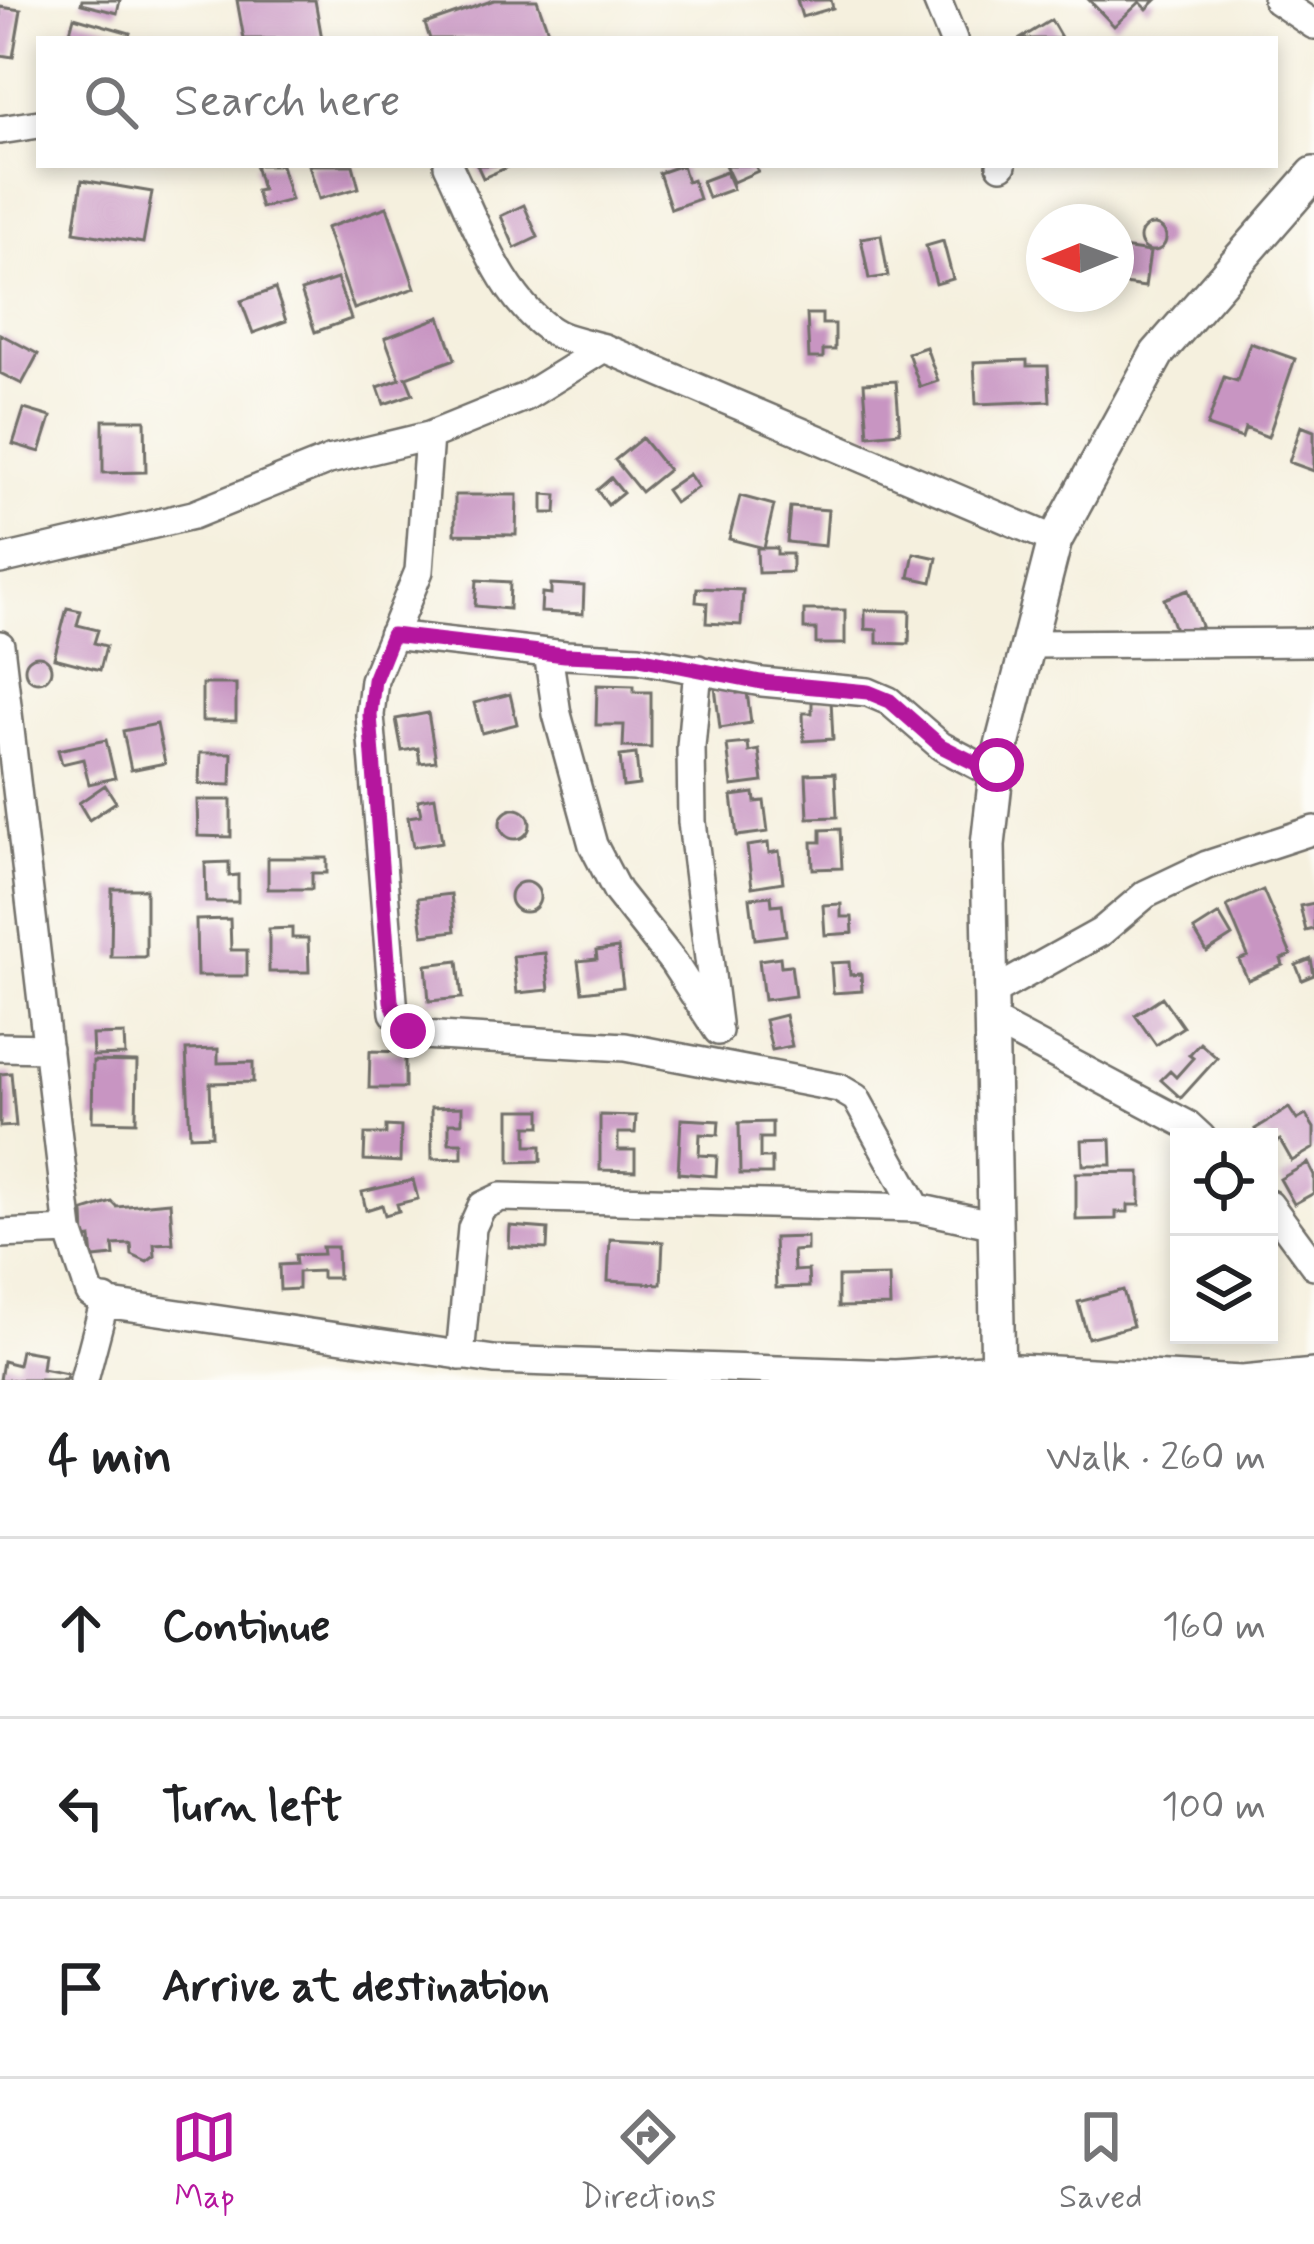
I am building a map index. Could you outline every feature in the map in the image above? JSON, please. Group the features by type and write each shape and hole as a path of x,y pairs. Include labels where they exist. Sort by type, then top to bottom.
{"main road":[{"path":"998,1374 988,845 997,765 1054,540 1157,354 1314,174"}],"street":[{"path":"937,0 952,36"},
{"path":"1277,0 1314,25"},
{"path":"0,130 36,124"},
{"path":"449,168 505,281 530,316 560,335 604,348 1054,540"},
{"path":"0,560 193,514 329,460 429,436 525,397 604,348"},
{"path":"429,436 419,571 374,680 370,715 391,1001 400,1023 422,1035 625,1047 839,1088 856,1098 917,1208"},
{"path":"392,635 639,658 761,682 868,692 890,701 941,746 981,766 997,765"},
{"path":"1027,644 1314,643"},
{"path":"0,645 69,1232 90,1293 104,1303 460,1356 598,1364 1242,1380 1314,1373"},
{"path":"548,653 557,714 593,845 616,891 673,962 718,1030"},
{"path":"698,669 691,747 692,821 721,1066"},
{"path":"1191,1128 992,1007 1101,932 1146,894 1207,865 1314,830"},
{"path":"0,1047 48,1048"},
{"path":"460,1356 472,1228 482,1206 501,1198 917,1208 996,1225"},
{"path":"1278,1216 1314,1265"},
{"path":"0,1234 69,1232"},
{"path":"84,1380 105,1300"},
{"path":"546,1380 598,1364"}],"building":[{"path":"82,0 120,0 117,13 81,4"},
{"path":"237,0 315,0 321,36 243,36"},
{"path":"494,0 537,0 550,36 429,36 425,24"},
{"path":"797,0 831,0 833,8 802,17"},
{"path":"1089,0 1156,0 1147,9 1140,2 1114,26"},
{"path":"0,7 21,10 13,57 0,55"},
{"path":"74,17 130,33 129,36 69,36"},
{"path":"1051,20 1060,36 1025,36"},
{"path":"256,168 282,168 291,200 261,208 256,191 262,190"},
{"path":"310,168 354,168 359,188 319,199"},
{"path":"478,168 505,168 483,178"},
{"path":"683,168 699,199 671,209 659,173"},
{"path":"726,168 756,168 758,171 733,182"},
{"path":"726,172 733,189 708,198 702,181"},
{"path":"82,180 152,192 143,243 74,232"},
{"path":"524,205 538,237 515,248 501,216"},
{"path":"387,207 415,288 354,309 326,228"},
{"path":"1153,225 1166,238 1153,251 1140,238"},
{"path":"881,235 888,276 869,279 861,238"},
{"path":"943,241 953,279 936,284 926,246"},
{"path":"1134,250 1150,252 1145,287 1134,285"},
{"path":"337,279 351,319 315,332 301,291"},
{"path":"275,289 286,321 253,333 241,301"},
{"path":"807,314 822,314 822,324 835,324 835,350 823,350 823,358 809,358"},
{"path":"440,317 455,359 406,377 413,394 384,404 378,387 400,379 385,338"},
{"path":"0,334 38,354 22,384 0,373"},
{"path":"1250,343 1295,359 1268,437 1245,428 1242,438 1207,426 1224,377 1237,381"},
{"path":"926,347 938,381 920,387 908,353"},
{"path":"1027,360 1027,366 1048,366 1050,401 976,404 974,362"},
{"path":"896,381 900,432 868,435 864,383"},
{"path":"24,409 51,417 40,452 13,444"},
{"path":"103,420 145,420 146,472 103,473"},
{"path":"1301,426 1314,431 1314,471 1289,462"},
{"path":"642,438 668,470 641,492 615,460"},
{"path":"689,474 698,487 675,503 666,490"},
{"path":"611,478 623,493 608,505 597,490"},
{"path":"543,494 557,495 556,513 543,513"},
{"path":"455,495 517,495 516,535 455,534"},
{"path":"740,496 774,505 764,548 729,539"},
{"path":"790,507 828,510 825,546 787,542"},
{"path":"757,548 792,554 792,572 758,573"},
{"path":"914,553 937,558 932,582 909,577"},
{"path":"477,580 510,582 509,609 475,606"},
{"path":"551,584 584,586 583,614 541,612 542,593 551,594"},
{"path":"697,588 743,590 741,625 706,623 707,603 696,602"},
{"path":"1188,590 1201,626 1177,635 1164,599"},
{"path":"67,608 81,611 77,625 98,630 94,643 106,646 100,670 54,658"},
{"path":"804,610 845,610 845,644 816,644 816,629 804,629"},
{"path":"865,610 910,611 909,644 877,643 877,630 865,629"},
{"path":"38,656 51,669 38,682 25,669"},
{"path":"202,684 236,684 236,721 202,721"},
{"path":"736,684 737,693 747,692 751,723 720,728 715,687"},
{"path":"597,685 634,686 634,692 651,692 651,748 623,747 624,725 596,725"},
{"path":"510,694 517,724 482,733 474,703"},
{"path":"831,700 833,739 804,741 803,713 812,713 812,702"},
{"path":"428,713 436,761 420,763 418,748 402,751 396,719"},
{"path":"157,724 165,763 131,770 123,731"},
{"path":"106,740 115,778 89,784 83,759 62,764 58,750"},
{"path":"748,743 749,752 759,750 763,782 732,786 727,745"},
{"path":"200,753 232,753 231,785 199,784"},
{"path":"636,754 639,785 623,787 620,756"},
{"path":"835,773 837,817 808,818 806,774"},
{"path":"105,785 116,802 89,820 79,803"},
{"path":"754,793 755,802 764,801 768,832 737,836 732,796"},
{"path":"435,797 442,842 413,847 408,817 421,815 418,800"},
{"path":"197,800 231,800 231,837 198,836"},
{"path":"515,809 530,824 515,839 500,824"},
{"path":"840,829 842,868 813,869 812,842 821,842 821,830"},
{"path":"768,843 769,853 779,851 783,882 752,887 747,846"},
{"path":"268,858 327,858 327,873 312,873 312,889 268,889"},
{"path":"229,862 229,876 238,875 238,902 206,902 205,863"},
{"path":"525,882 540,897 525,912 510,897"},
{"path":"112,889 146,889 146,957 111,957"},
{"path":"1263,890 1291,955 1281,959 1283,965 1248,980 1239,960 1248,956 1227,906"},
{"path":"451,894 455,931 423,935 418,898"},
{"path":"771,896 772,905 782,904 786,935 755,939 750,898"},
{"path":"1314,903 1314,929 1306,931 1300,906"},
{"path":"841,904 841,917 852,917 853,933 825,935 823,905"},
{"path":"1219,914 1232,936 1207,952 1194,930"},
{"path":"230,919 231,950 247,950 247,976 197,976 196,920"},
{"path":"292,928 292,938 308,938 309,972 269,972 269,929"},
{"path":"618,948 623,987 582,992 578,961 597,959 596,951"},
{"path":"545,953 549,990 517,993 513,956"},
{"path":"780,957 781,966 791,965 795,996 764,1000 759,960"},
{"path":"1311,959 1314,975 1302,980 1296,965"},
{"path":"458,961 462,998 429,1001 426,965"},
{"path":"849,962 850,975 861,974 862,991 833,993 831,963"},
{"path":"1162,997 1183,1027 1156,1045 1135,1015"},
{"path":"785,1015 792,1046 772,1050 765,1020"},
{"path":"124,1034 125,1055 93,1056 92,1035"},
{"path":"1200,1043 1217,1058 1181,1098 1161,1080 1170,1071 1176,1077"},
{"path":"218,1049 218,1063 253,1062 253,1082 210,1083 212,1135 190,1136 186,1050"},
{"path":"370,1051 405,1052 405,1088 369,1088"},
{"path":"93,1061 137,1062 136,1122 92,1121"},
{"path":"11,1073 16,1126 0,1127 0,1074"},
{"path":"462,1107 462,1123 449,1123 449,1143 462,1143 462,1158 432,1159 431,1108"},
{"path":"1289,1108 1297,1120 1306,1115 1314,1128 1314,1148 1292,1161 1278,1141 1278,1128 1257,1128"},
{"path":"510,1110 541,1110 541,1126 527,1126 527,1146 541,1146 541,1161 510,1162"},
{"path":"600,1115 636,1116 635,1133 618,1133 618,1150 635,1150 635,1171 600,1170"},
{"path":"681,1119 719,1121 718,1135 700,1134 699,1155 717,1156 716,1176 678,1173"},
{"path":"772,1122 772,1138 760,1138 760,1158 772,1158 772,1174 740,1174 739,1123"},
{"path":"386,1126 401,1127 400,1162 364,1160 365,1134 386,1134"},
{"path":"1111,1139 1112,1165 1083,1165 1082,1140"},
{"path":"1308,1163 1314,1193 1294,1204 1280,1179"},
{"path":"1140,1172 1140,1205 1116,1212 1116,1219 1076,1220 1076,1173"},
{"path":"413,1180 418,1199 397,1204 399,1211 385,1215 382,1205 366,1210 362,1192"},
{"path":"112,1202 117,1207 170,1202 173,1243 154,1244 155,1256 147,1262 132,1255 131,1244 113,1245 114,1256 93,1258 91,1238 85,1239 84,1211"},
{"path":"510,1226 548,1229 547,1249 509,1247"},
{"path":"807,1237 807,1250 793,1251 794,1271 808,1270 809,1287 776,1288 774,1238"},
{"path":"610,1239 663,1242 661,1284 608,1281"},
{"path":"322,1247 337,1247 338,1278 322,1278 322,1271 298,1272 298,1289 280,1290 279,1265 296,1264 295,1255 323,1254"},
{"path":"889,1276 890,1306 838,1307 838,1277"},
{"path":"1123,1290 1133,1326 1088,1338 1078,1302"},
{"path":"21,1350 44,1354 42,1369 67,1374 66,1380 0,1380 3,1361 18,1365"}],"route":[{"path":"408,1031 391,1001 370,715 374,680 392,635 456,645 639,658 761,682 868,692 890,701 941,746 981,766 997,765"}]}
